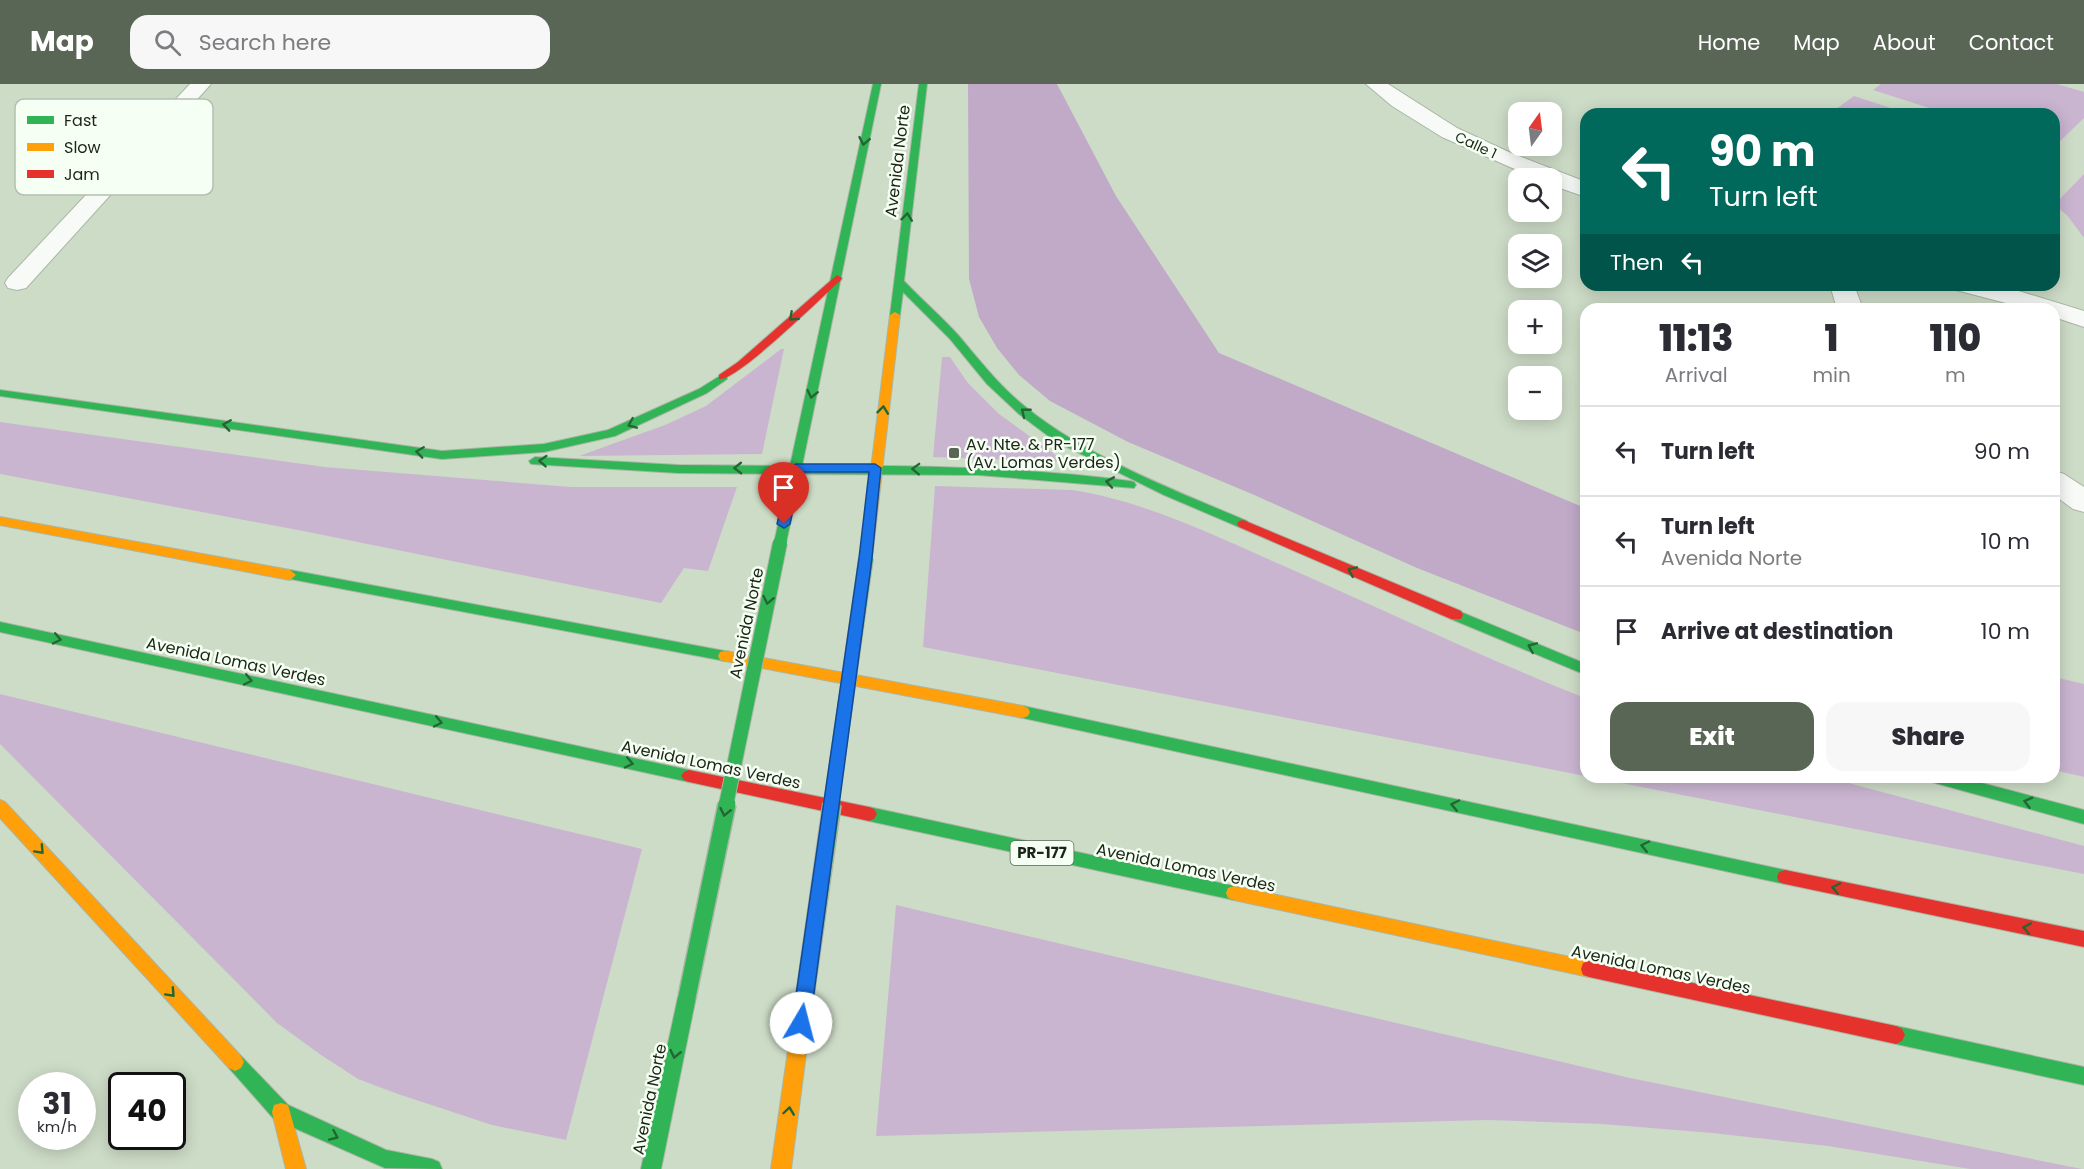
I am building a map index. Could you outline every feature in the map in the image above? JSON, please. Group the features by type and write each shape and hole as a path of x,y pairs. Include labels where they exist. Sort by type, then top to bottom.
{"main road":[{"name":"Avenida Norte","path":"651,1169 877,84"},
{"name":"Avenida Norte","path":"781,1169 866,558 875,468 923,84"},
{"path":"442,455 544,448 611,433 656,414 703,392 742,364 837,278"},
{"path":"899,282 954,337 991,382 1023,411 1059,438 1168,492 1580,667"},
{"path":"0,393 442,455 667,469 875,468 1029,472 1098,479 1168,492"},
{"path":"0,521 990,705 2009,925 2084,939"},
{"name":"Avenida Lomas Verdes","path":"0,627 2084,1076"},
{"path":"1957,783 2084,817"},
{"path":"0,807 281,1112 385,1159 432,1169"},
{"path":"281,1112 296,1169"}],"street":[{"path":"187,99 201,84"},
{"name":"Calle 1","path":"1376,84 1399,103 1470,143 1580,188"},
{"path":"16,283 98,195"},
{"path":"1990,291 2033,303"},
{"path":"2060,311 2084,319"},
{"path":"2060,485 2084,502"}],"shaded area":[{"path":"968,84 1057,84 1116,196 1219,353 1580,506 1580,632 1417,568 1252,494 1128,442 1050,401 1019,375 997,348 979,317 969,279"},
{"path":"1881,84 2057,84 2084,92 2084,118 2060,141 2060,108 1929,108 1873,90"},
{"path":"1854,96 1891,108 1837,108"},
{"path":"2084,174 2084,238 2067,215 2060,210 2060,199"},
{"path":"784,349 762,454 579,456 665,425 706,406"},
{"path":"942,357 950,357 968,383 999,414 1065,462 933,457"},
{"path":"0,422 325,467 571,487 737,487 708,571 684,568 661,603 308,532 0,474"},
{"path":"935,486 1072,490 1098,495 1151,510 1228,541 1580,696 1580,775 923,647"},
{"path":"2060,678 2084,684 2084,777 2060,771"},
{"path":"0,694 642,849 566,1140 492,1125 358,1079 277,1023 0,744"},
{"path":"1621,783 1848,783 2084,846 2084,874"},
{"path":"896,905 1630,1078 2082,1169 1970,1169 1828,1146 1712,1133 1602,1124 1488,1120 876,1136"}],"traffic: fast":[{"path":"780,543 877,84"},
{"path":"895,315 923,84"},
{"path":"899,282 954,337 991,382 1023,411 1059,438 1168,492 1243,524"},
{"path":"0,393 442,455 544,448 611,433 703,391 723,377"},
{"path":"535,461 702,470 978,471 1130,485"},
{"path":"687,997 780,543"},
{"path":"801,1023 866,558"},
{"path":"290,575 725,656"},
{"path":"1456,615 1580,667"},
{"path":"0,627 689,776"},
{"path":"1023,712 1785,877"},
{"path":"1957,783 2084,817"},
{"path":"869,814 1234,893"},
{"path":"651,1169 687,997"},
{"path":"1896,1035 2084,1076"},
{"path":"235,1062 281,1112 385,1159 432,1169"}],"traffic: slow":[{"path":"866,558 895,315"},
{"path":"0,521 290,575"},
{"path":"725,656 1023,712"},
{"path":"0,807 235,1062"},
{"path":"1234,893 1589,969"},
{"path":"781,1169 801,1023"},
{"path":"281,1112 296,1169"}],"traffic: jam":[{"path":"723,377 742,364 837,278"},
{"path":"1243,524 1456,615"},
{"path":"689,776 869,814"},
{"path":"1785,877 2084,939"},
{"path":"1589,969 1896,1035"}],"place":[{"name":"Av. Nte. & PR-177 (Av. Lomas Verdes)","path":"954,453"}],"route":[{"path":"784,524 796,468 875,468 866,558 801,1023"}]}
